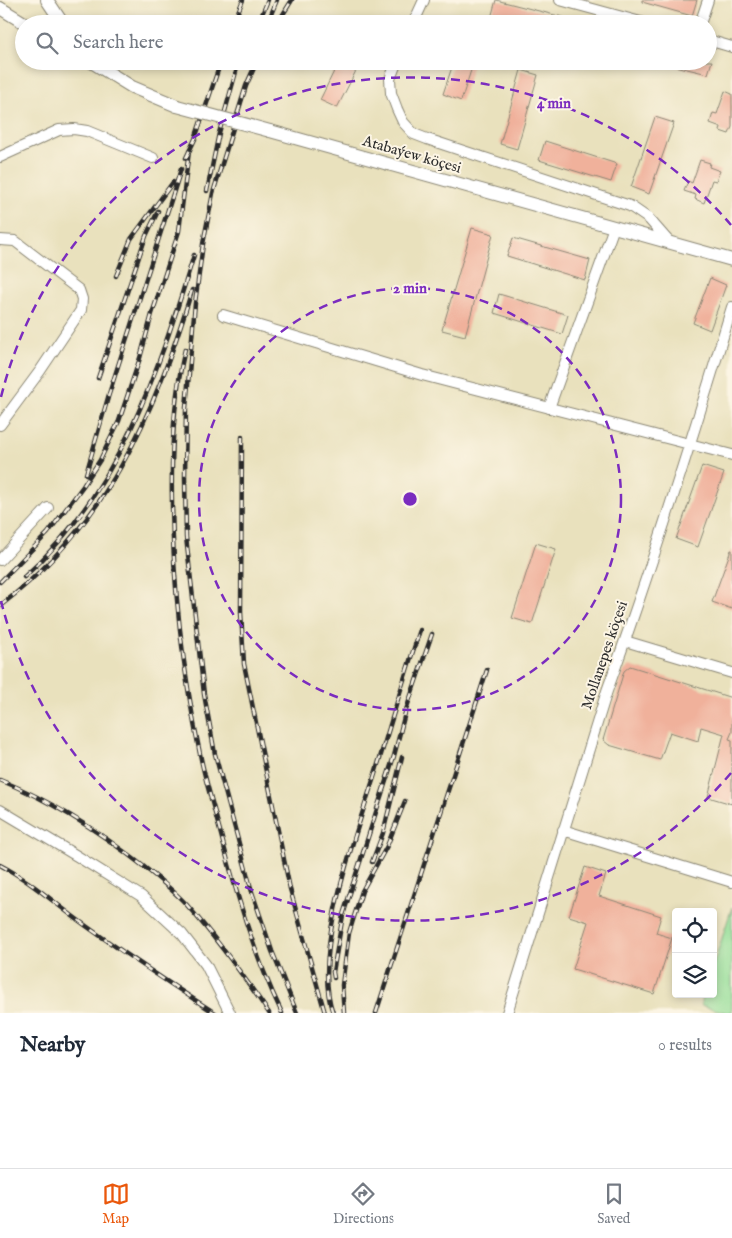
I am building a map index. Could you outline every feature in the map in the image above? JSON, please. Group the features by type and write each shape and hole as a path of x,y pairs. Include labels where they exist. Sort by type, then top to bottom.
{"main road":[{"path":"47,0 57,15"},
{"path":"1,10 15,18"},
{"name":"Atabaýew köçesi","path":"105,70 132,87 178,106 732,260"}],"street":[{"path":"417,15 424,0"},
{"path":"560,0 615,15"},
{"path":"703,15 708,0"},
{"path":"717,42 732,46"},
{"path":"394,70 390,79 391,94 403,122 414,134 427,140 630,206 649,219 670,243"},
{"path":"0,157 59,130 74,129 87,131 153,158"},
{"path":"549,408 614,227"},
{"path":"0,240 15,241 78,290 82,299 81,310 40,372 0,425"},
{"name":"Mollanepes köçesi","path":"507,1013 607,691 690,444 732,307"},
{"path":"223,315 422,375 732,455"},
{"path":"0,560 48,508"},
{"path":"625,641 732,674"},
{"path":"0,810 141,896 182,934 206,965 230,1013"},
{"path":"563,830 732,882"}],"green space":[{"path":"732,907 732,1013 701,1005 703,998 717,998 717,954"}],"building":[{"path":"496,0 555,15 492,15"},
{"path":"642,0 697,0 692,15 642,2"},
{"path":"335,70 356,70 337,108 320,100"},
{"path":"451,70 471,70 461,101 443,94"},
{"path":"521,70 538,75 517,149 500,144"},
{"path":"691,70 709,70 708,74"},
{"path":"725,91 732,94 732,127 729,134 720,131 721,127 710,123 713,113 717,114"},
{"path":"655,117 674,123 649,194 631,187"},
{"path":"545,141 617,164 611,182 539,160"},
{"path":"700,160 710,163 709,167 720,171 716,181 712,180 704,203 695,199 696,195 684,191 688,181 692,183"},
{"path":"472,228 493,234 465,336 442,330"},
{"path":"513,238 590,260 585,280 507,256"},
{"path":"710,278 726,285 710,330 693,323"},
{"path":"499,294 568,315 562,334 494,313"},
{"path":"702,466 724,473 698,547 676,539"},
{"path":"536,543 556,549 532,624 512,618"},
{"path":"732,550 732,609 712,602"},
{"path":"630,666 732,698 732,732 729,739 732,740 732,804 708,797 724,734 701,727 698,741 670,732 660,760 609,745 603,740 624,671"},
{"path":"585,867 606,874 599,896 661,916 656,933 672,938 654,994 573,969 588,922 569,916"}],"railway":[{"path":"237,15 243,0"},
{"path":"262,15 268,0"},
{"path":"271,15 277,0"},
{"path":"283,15 292,0"},
{"path":"186,158 195,139 218,70"},
{"path":"207,191 219,133 236,70"},
{"path":"253,70 246,86 213,193 203,244 195,303 186,408 186,537 204,694 215,754 252,892 272,951 297,1013"},
{"path":"0,582 48,533 83,486 100,460 119,421 179,231 189,151"},
{"path":"86,474 109,394 181,169"},
{"path":"116,276 131,239 173,182"},
{"path":"98,378 146,236 158,211"},
{"path":"24,577 57,544 86,508 110,469 131,428 166,343 194,255"},
{"path":"0,606 38,574 70,539 98,503 122,464 143,424 161,381 192,290"},
{"path":"185,349 175,406 172,484 174,566 184,661 202,764 232,877 254,946 282,1013"},
{"path":"242,437 241,612 244,664 290,889 325,1013"},
{"path":"333,1013 328,988 328,959 339,894 357,828 420,630"},
{"path":"334,978 333,972 343,915 394,756 405,713 432,634"},
{"path":"376,1013 487,670"},
{"path":"372,862 383,833 402,757"},
{"path":"0,780 57,807 93,829 127,853 165,884 186,904 208,930 269,1013"},
{"path":"344,1013 342,985 349,933 362,891 387,846 405,801"},
{"path":"0,865 31,884 129,956 215,1013"}]}
